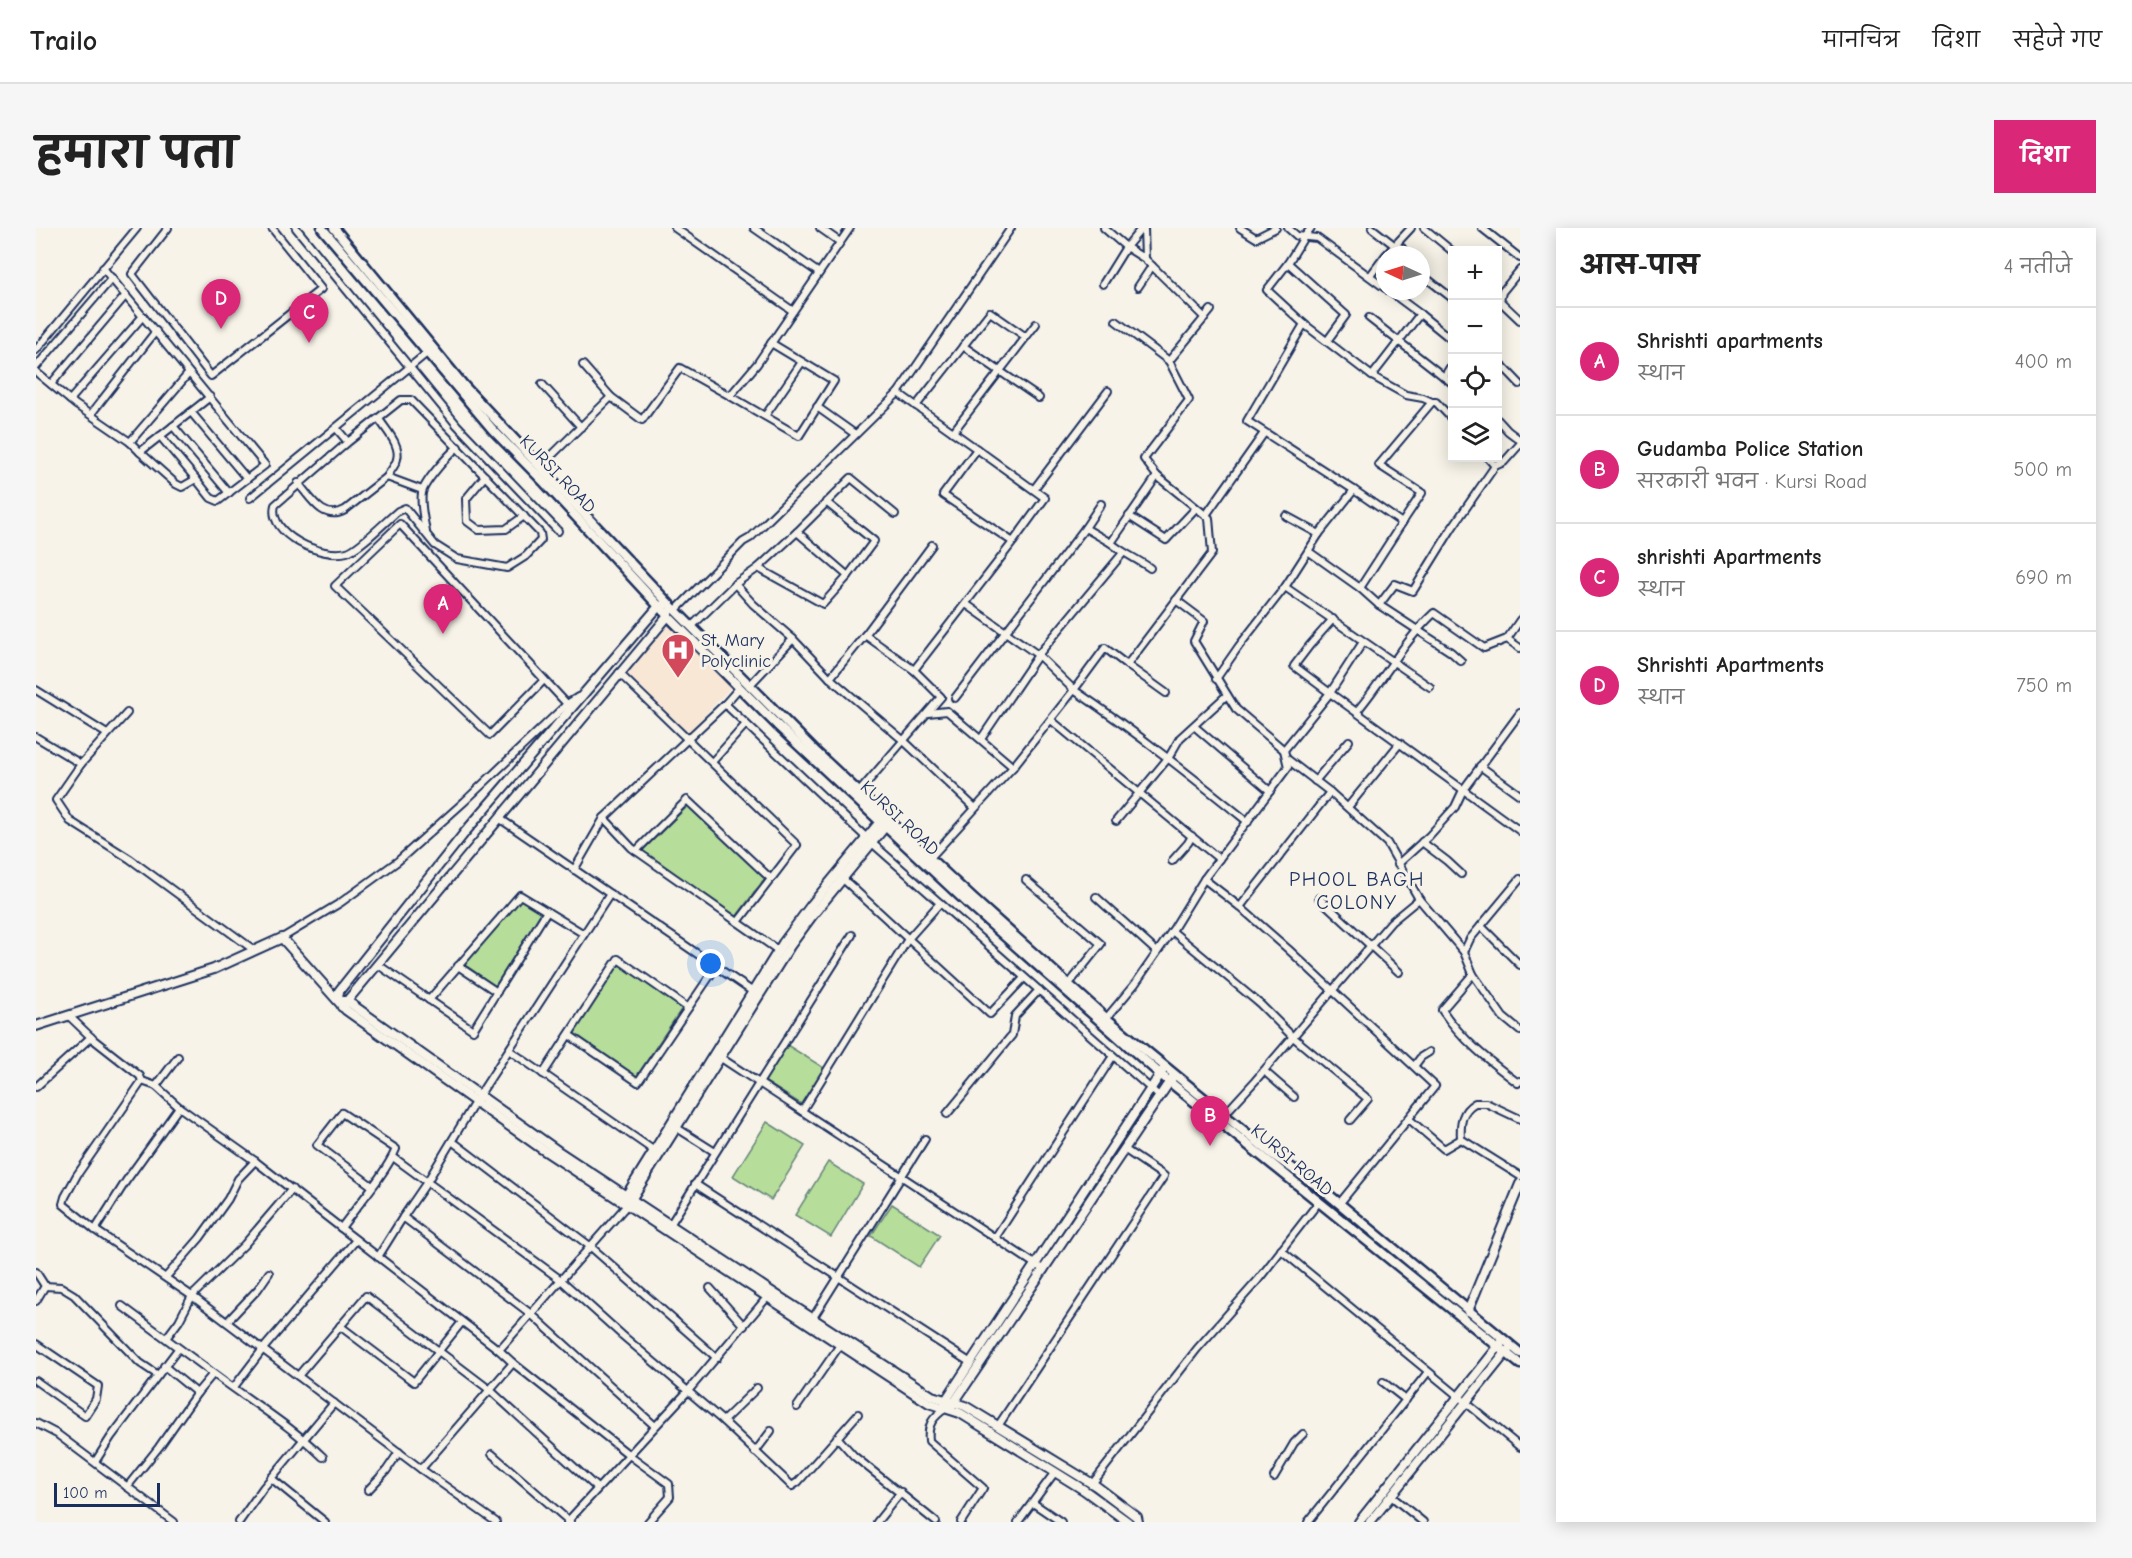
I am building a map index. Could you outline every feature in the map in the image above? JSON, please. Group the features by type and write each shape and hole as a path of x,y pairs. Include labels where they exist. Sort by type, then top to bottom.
{"main road":[{"name":"KURSI ROAD","path":"321,228 493,430 534,465"},
{"name":"KURSI ROAD","path":"334,228 464,386 740,688 885,822 1162,1070 1318,1203 1505,1346 1520,1353"},
{"name":"KURSI ROAD","path":"668,609 691,627 859,792 885,822 930,858 1069,984 1105,1021"},
{"name":"KURSI ROAD","path":"1221,1118 1339,1204 1468,1311 1505,1346 1520,1364"}],"street":[{"path":"36,350 137,228"},
{"path":"168,228 132,274 211,376 321,290 272,228"},
{"path":"296,228 457,425 558,531"},
{"path":"675,228 793,311"},
{"path":"753,228 819,273"},
{"path":"820,228 840,242"},
{"path":"730,396 771,343 850,228"},
{"path":"342,1003 339,991 466,831 583,695 668,609 750,538 898,393 1011,228"},
{"path":"1104,228 1126,247 1145,259 1205,318"},
{"path":"1103,284 1126,247 1143,228"},
{"path":"1143,228 1145,259"},
{"path":"1240,228 1256,238 1276,228"},
{"path":"1288,228 1297,236 1317,238 1376,281"},
{"path":"1311,228 1268,290 1304,324 1372,376 1406,395 1436,402 1448,415"},
{"path":"1372,228 1394,245 1411,228"},
{"path":"1424,228 1448,248"},
{"path":"1482,228 1520,258"},
{"path":"1288,263 1346,315 1327,341"},
{"path":"1138,287 1152,266"},
{"path":"104,268 265,465 218,501 211,498 160,436"},
{"path":"1370,276 1376,268"},
{"path":"1502,289 1520,270"},
{"path":"36,367 112,278"},
{"path":"1430,281 1448,295"},
{"path":"51,384 126,295"},
{"path":"1401,300 1448,337"},
{"path":"1502,305 1520,320"},
{"path":"1169,361 1211,310"},
{"path":"916,406 990,312 1026,337"},
{"path":"1372,376 1420,314"},
{"path":"70,400 143,315"},
{"path":"1369,318 1448,380"},
{"path":"1116,321 1169,361 1189,400 1144,459 1157,476 1209,518 1212,553 1127,665"},
{"path":"953,432 1036,324"},
{"path":"1304,324 1247,421 1354,489 1402,523"},
{"path":"91,414 156,332"},
{"path":"583,366 611,397 642,420 680,368 799,436 834,381 771,343"},
{"path":"963,346 1039,398"},
{"path":"250,498 427,353"},
{"path":"765,416 802,362"},
{"path":"1502,366 1520,384"},
{"path":"1444,376 1448,370"},
{"path":"36,372 70,400 130,442 176,484 182,487 196,479"},
{"path":"130,442 189,372"},
{"path":"542,384 581,427"},
{"path":"1034,489 1108,391"},
{"path":"898,393 1045,498 914,670"},
{"path":"140,452 210,397"},
{"path":"534,465 581,427 611,397"},
{"path":"401,400 411,400 540,533 541,540 526,555 507,568 457,559 435,545 405,507 350,552 334,554 319,551 288,535 273,516 275,505 298,483 379,419 401,400"},
{"path":"1360,588 1422,493 1379,465 1432,402"},
{"path":"817,407 855,434"},
{"path":"191,412 247,479"},
{"path":"298,483 320,509 326,513 339,513 387,477 397,460 397,451 379,419"},
{"path":"1378,605 1395,584 1413,591 1452,528 1495,466 1503,462 1520,442 1502,425"},
{"path":"173,426 229,493"},
{"path":"336,428 348,442"},
{"path":"1206,515 1264,433"},
{"path":"427,536 423,516 422,490 448,455 459,447"},
{"path":"977,449 943,495 1013,542"},
{"path":"1492,462 1495,466"},
{"path":"485,476 466,499 467,521 479,530 506,530 524,516"},
{"path":"1111,543 1157,476"},
{"path":"387,477 422,490"},
{"path":"691,627 735,584 758,568 797,532 851,478 895,514"},
{"path":"500,492 510,480"},
{"path":"1216,679 1285,587 1319,534 1354,489"},
{"path":"758,568 823,604 874,542 826,502"},
{"path":"955,698 1101,504"},
{"path":"1129,516 1166,540 1197,508"},
{"path":"1286,516 1319,534"},
{"path":"544,680 490,735 335,586 400,524 567,704"},
{"path":"1085,528 1150,568"},
{"path":"797,532 848,576"},
{"path":"830,678 932,545"},
{"path":"1308,550 1360,588 1378,605 1452,652 1461,661"},
{"path":"981,739 1038,655 1123,553"},
{"path":"735,584 830,678 904,741 975,808"},
{"path":"1285,587 1430,687"},
{"path":"1105,1021 1135,984 1172,931 1204,879 1287,767 1284,750 1236,709 1194,641 1204,621 1176,600"},
{"path":"966,604 1038,655 1074,690 1169,757 1248,822"},
{"path":"342,1003 619,673 668,609"},
{"path":"1358,711 1379,685 1416,630 1434,613 1485,648 1507,639 1520,620"},
{"path":"1333,619 1294,666 1520,831"},
{"path":"859,792 941,696 914,670 865,635"},
{"path":"749,686 793,639"},
{"path":"1507,639 1520,648"},
{"path":"1284,750 1330,693 1364,642"},
{"path":"930,858 1013,767 1105,648 1166,693"},
{"path":"619,673 797,845 738,922"},
{"path":"574,870 604,818 740,688"},
{"path":"36,690 107,734"},
{"path":"36,1026 214,969 282,939 340,903 398,861 567,704 583,695"},
{"path":"1116,821 1169,757 1180,738 1227,695"},
{"path":"725,704 870,841 1159,1096"},
{"path":"928,713 947,711 1013,767"},
{"path":"127,713 81,764 56,801 70,822 130,859 254,950"},
{"path":"1398,864 1455,807 1462,790 1520,713"},
{"path":"1051,720 1219,859"},
{"path":"712,762 746,724"},
{"path":"1194,726 1270,791"},
{"path":"36,737 81,764"},
{"path":"1315,781 1349,741"},
{"path":"1348,807 1400,743"},
{"path":"1287,759 1348,807 1387,843 1419,899 1464,952 1473,974 1503,1017 1520,1031"},
{"path":"1480,766 1520,795"},
{"path":"1240,907 1330,792"},
{"path":"636,851 687,800 770,878"},
{"path":"499,818 756,994"},
{"path":"604,818 636,851 779,951"},
{"path":"628,1200 653,1150 718,1055 756,994 885,822"},
{"path":"1172,861 1192,836"},
{"path":"756,994 779,951 812,904 870,841"},
{"path":"1422,842 1461,874"},
{"path":"842,878 990,1014 1024,978"},
{"path":"1204,879 1288,949 1435,1086 1339,1204"},
{"path":"1464,952 1470,939 1520,879"},
{"path":"1026,880 1101,944 1069,984"},
{"path":"378,1257 610,894"},
{"path":"429,1000 520,895 584,934"},
{"path":"1096,897 1157,952"},
{"path":"1319,898 1399,972"},
{"path":"1221,1118 1391,922 1419,899"},
{"path":"802,1111 908,939 940,903"},
{"path":"377,964 473,1030 547,911"},
{"path":"1481,926 1520,965"},
{"path":"1172,931 1260,1004 1293,1037 1368,1099 1350,1120"},
{"path":"670,1224 852,935"},
{"path":"282,939 342,1003 477,1099 542,1149 670,1224 770,1295"},
{"path":"543,1074 618,959 688,1008"},
{"path":"458,966 497,992"},
{"path":"569,1035 638,1082 716,967"},
{"path":"1473,974 1442,1010 1454,1028 1485,1058 1518,1083 1520,1081"},
{"path":"947,1114 1012,1035 1015,1016 1039,990"},
{"path":"69,1016 142,1080 156,1086 179,1107 292,1189 669,1484 670,1497 648,1522"},
{"path":"36,1087 91,1037"},
{"path":"509,1050 653,1150"},
{"path":"1415,1065 1429,1052"},
{"path":"718,1055 1044,1270"},
{"path":"499,1350 591,1247 628,1200 677,1128 718,1055"},
{"path":"995,1238 1113,1056"},
{"path":"156,1086 178,1057"},
{"path":"961,1522 983,1488 929,1441 929,1426 933,1417 946,1404 970,1363 1162,1070"},
{"path":"1264,1071 1294,1097"},
{"path":"956,1403 1173,1078"},
{"path":"142,1080 77,1175 63,1204 96,1230 192,1296 421,1469 496,1522"},
{"path":"1461,1139 1464,1111 1475,1103 1486,1103 1520,1119"},
{"path":"96,1230 126,1180 179,1107"},
{"path":"341,1228 372,1186 393,1157 396,1149 342,1113 317,1145 372,1186"},
{"path":"1409,1119 1444,1149 1461,1139"},
{"path":"677,1128 715,1152"},
{"path":"811,1321 925,1139"},
{"path":"1461,1139 1520,1176"},
{"path":"452,1141 591,1247 717,1358"},
{"path":"998,1426 1164,1176 1124,1149"},
{"path":"393,1157 561,1280 723,1421 792,1486 858,1414"},
{"path":"166,1277 200,1238 228,1199 238,1179 255,1161"},
{"path":"695,1184 970,1363"},
{"path":"1468,1311 1520,1184"},
{"path":"166,1337 179,1321 192,1296 244,1245 292,1189"},
{"path":"628,1200 770,1295 1084,1490 1128,1522"},
{"path":"1092,1484 1199,1347 1258,1280 1318,1203"},
{"path":"403,1216 531,1314 655,1426"},
{"path":"234,1387 263,1349 356,1240"},
{"path":"1281,1250 1520,1447"},
{"path":"36,1272 45,1286"},
{"path":"227,1322 258,1289 269,1273"},
{"path":"36,1300 45,1286"},
{"path":"45,1286 61,1287 74,1295 140,1363 158,1375"},
{"path":"710,1288 744,1326"},
{"path":"492,1454 569,1522 597,1488 717,1358 770,1295"},
{"path":"298,1376 366,1296 490,1391 597,1488"},
{"path":"122,1306 305,1440 323,1457"},
{"path":"811,1321 840,1345 929,1403 956,1403 998,1426 1092,1484 1137,1516 1138,1522"},
{"path":"340,1326 414,1382 462,1322"},
{"path":"36,1344 98,1386 96,1399 85,1416 36,1381"},
{"path":"797,1407 840,1345"},
{"path":"1359,1522 1459,1397 1505,1346"},
{"path":"1370,1522 1466,1403 1505,1346"},
{"path":"94,1462 178,1349"},
{"path":"421,1469 513,1363"},
{"path":"164,1366 197,1392"},
{"path":"1308,1522 1428,1372"},
{"path":"127,1487 159,1447 197,1392 213,1374"},
{"path":"1383,1382 1406,1400"},
{"path":"723,1421 757,1388"},
{"path":"243,1521 271,1478 334,1403"},
{"path":"36,1423 57,1434 174,1522"},
{"path":"755,1452 771,1431"},
{"path":"1274,1477 1294,1443 1303,1434"},
{"path":"837,1437 854,1456 936,1522"},
{"path":"368,1490 386,1471 399,1452"},
{"path":"1018,1522 1054,1472"},
{"path":"271,1478 325,1522"},
{"path":"878,1522 901,1492"},
{"path":"1390,1496 1422,1522"},
{"path":"1033,1503 1061,1522"}],"shaded area":[{"name":"St. Mary Polyclinic","path":"669,625 732,686 688,733 624,672"}],"green space":[{"path":"688,806 765,878 736,917 642,851"},
{"path":"520,899 542,912 495,986 464,964"},
{"path":"619,964 682,1008 636,1077 574,1033"},
{"path":"787,1045 824,1068 801,1104 764,1081"},
{"path":"767,1122 805,1146 771,1200 733,1176"},
{"path":"828,1162 863,1184 831,1237 795,1215"},
{"path":"892,1204 940,1235 919,1267 871,1236"}],"place":[{"name":"Shrishti Apartments","path":"221,329"},
{"name":"shrishti Apartments","path":"309,343"},
{"name":"Shrishti apartments","path":"443,634"},
{"name":"St. Mary Polyclinic","path":"678,679"},
{"name":"Gudamba Police Station","path":"1210,1146"}],"district":[{"name":"PHOOL BAGH COLONY","path":"1357,890"}]}
